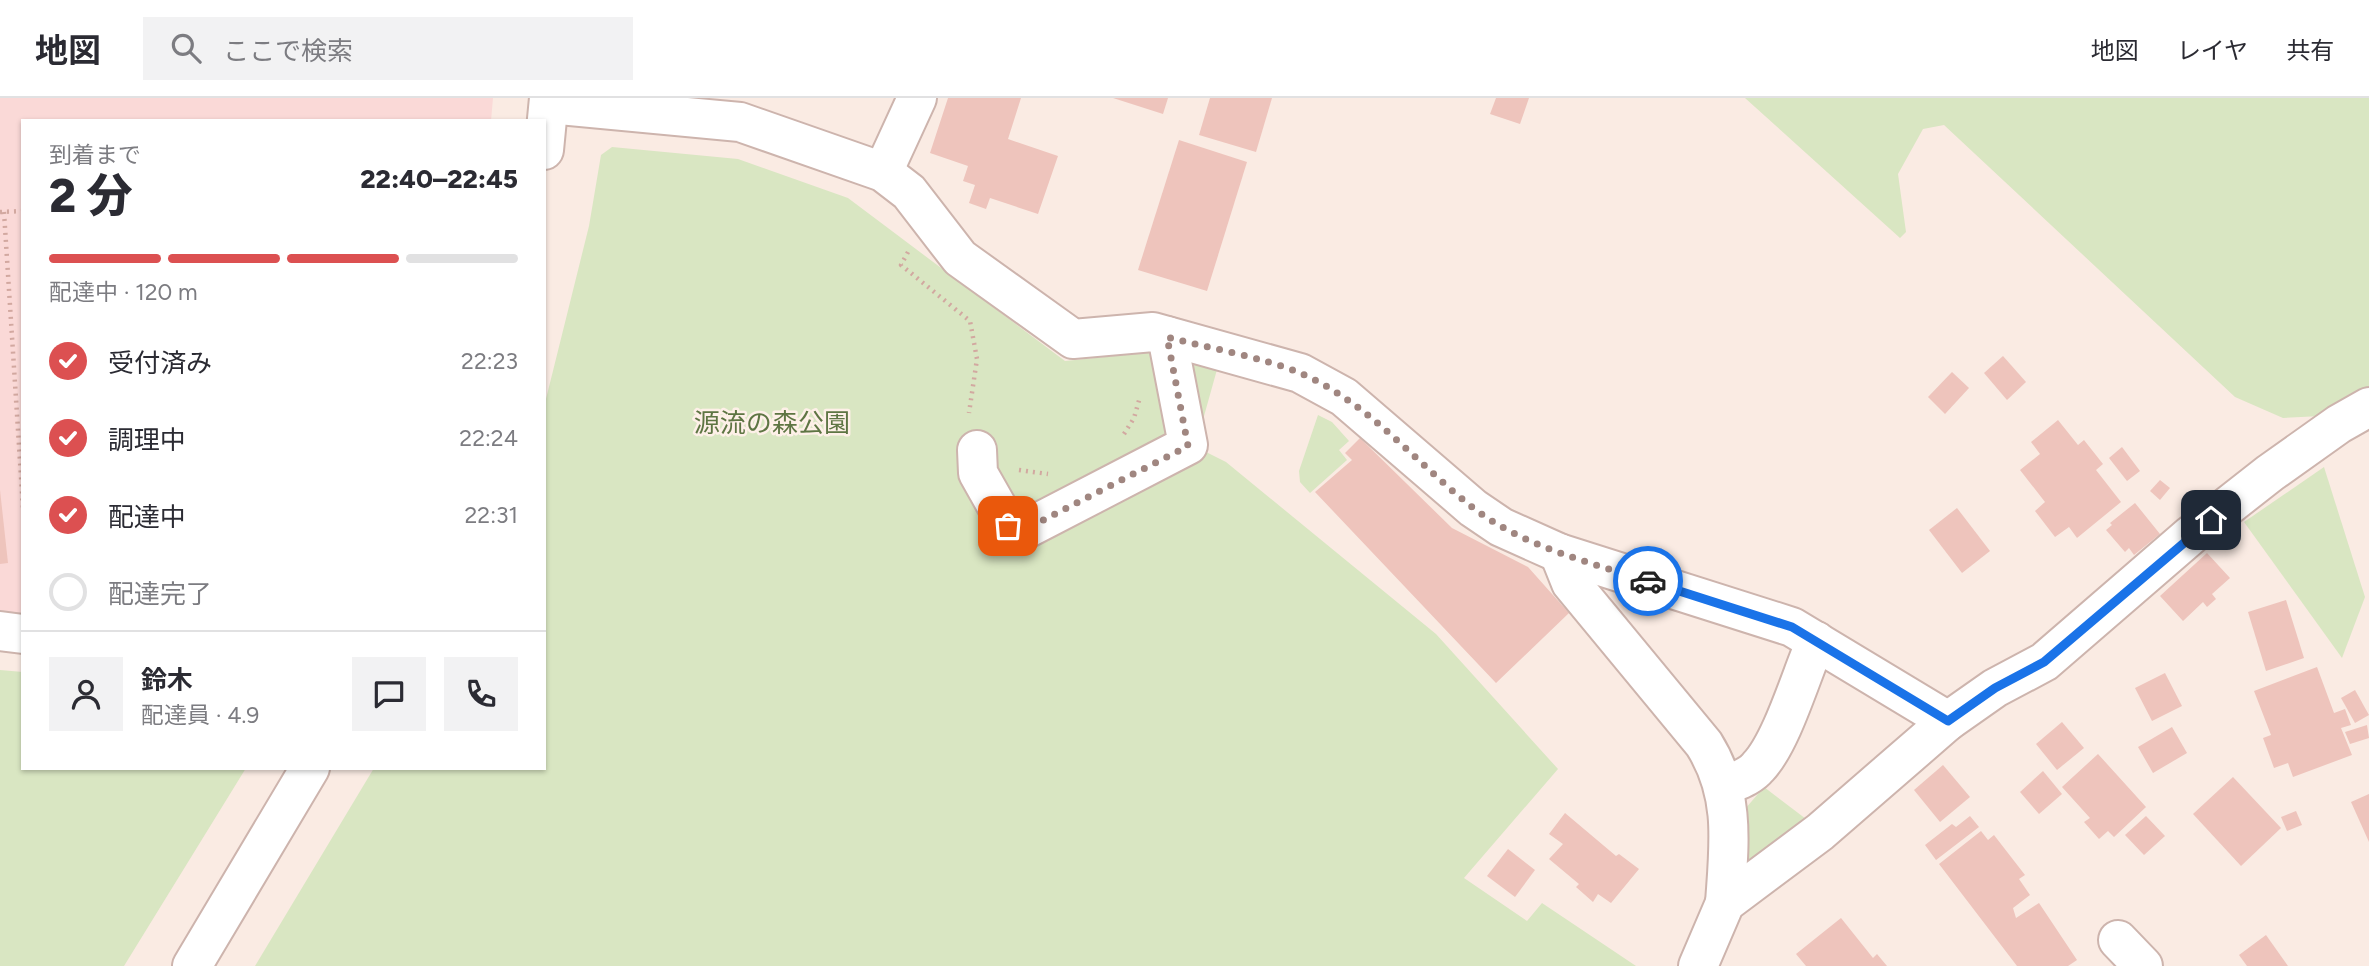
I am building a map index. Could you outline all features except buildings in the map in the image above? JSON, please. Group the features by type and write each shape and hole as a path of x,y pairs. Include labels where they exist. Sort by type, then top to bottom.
{"street":[{"path":"883,173 917,98"},
{"path":"546,130 549,101 739,110 883,173 909,192 960,258 1073,339 1153,332 1300,373 1344,397 1473,508 1501,527 1559,553 1792,627 1948,721"},
{"path":"977,450 978,473 1008,526 1026,529 1188,446 1167,337"},
{"path":"1725,903 1820,832 1948,721 1995,688 2044,662 2250,489 2339,424 2369,407"},
{"path":"1559,553 1571,583 1704,744 1717,765 1724,786 1730,825 1725,903 1698,966"},
{"path":"0,631 21,634"},
{"path":"1724,786 1744,778 1758,768 1774,742 1816,641"},
{"path":"192,966 309,770"}],"path":[{"path":"21,211 2,212 21,480"},
{"path":"913,243 901,265 970,321 977,359 968,431 977,450 1012,469 1056,475"},
{"path":"1118,440 1134,418 1141,392"}],"shaded area":[{"path":"0,98 493,98 491,119 21,119 21,615 0,613"}],"green space":[{"path":"1745,98 2369,98 2369,387 2321,416 2283,418 2235,397 1944,125 1923,129 1898,174 1906,232 1900,238"},
{"name":"源流の森公園","path":"612,147 738,159 848,198 1065,361 1155,352 1218,366 1199,434 1202,450 1226,462 1436,634 1558,769 1464,878 1527,921 1542,903 1636,966 255,966 373,770 546,770 546,399 589,226 601,155"},
{"path":"1318,415 1332,422 1349,441 1339,450 1347,460 1310,493 1300,482 1299,471"},
{"path":"2324,467 2365,597 2342,658 2244,522"},
{"path":"0,670 21,672 21,770 245,770 124,966 0,966"},
{"path":"1764,787 1810,822 1738,880 1745,809"}],"way so far":[{"path":"1008,526 1026,529 1188,446 1167,337 1300,373 1344,397 1473,508 1501,527 1559,553 1648,581"}],"route":[{"path":"1648,581 1792,627 1948,721 1995,688 2044,662 2211,520"}]}
